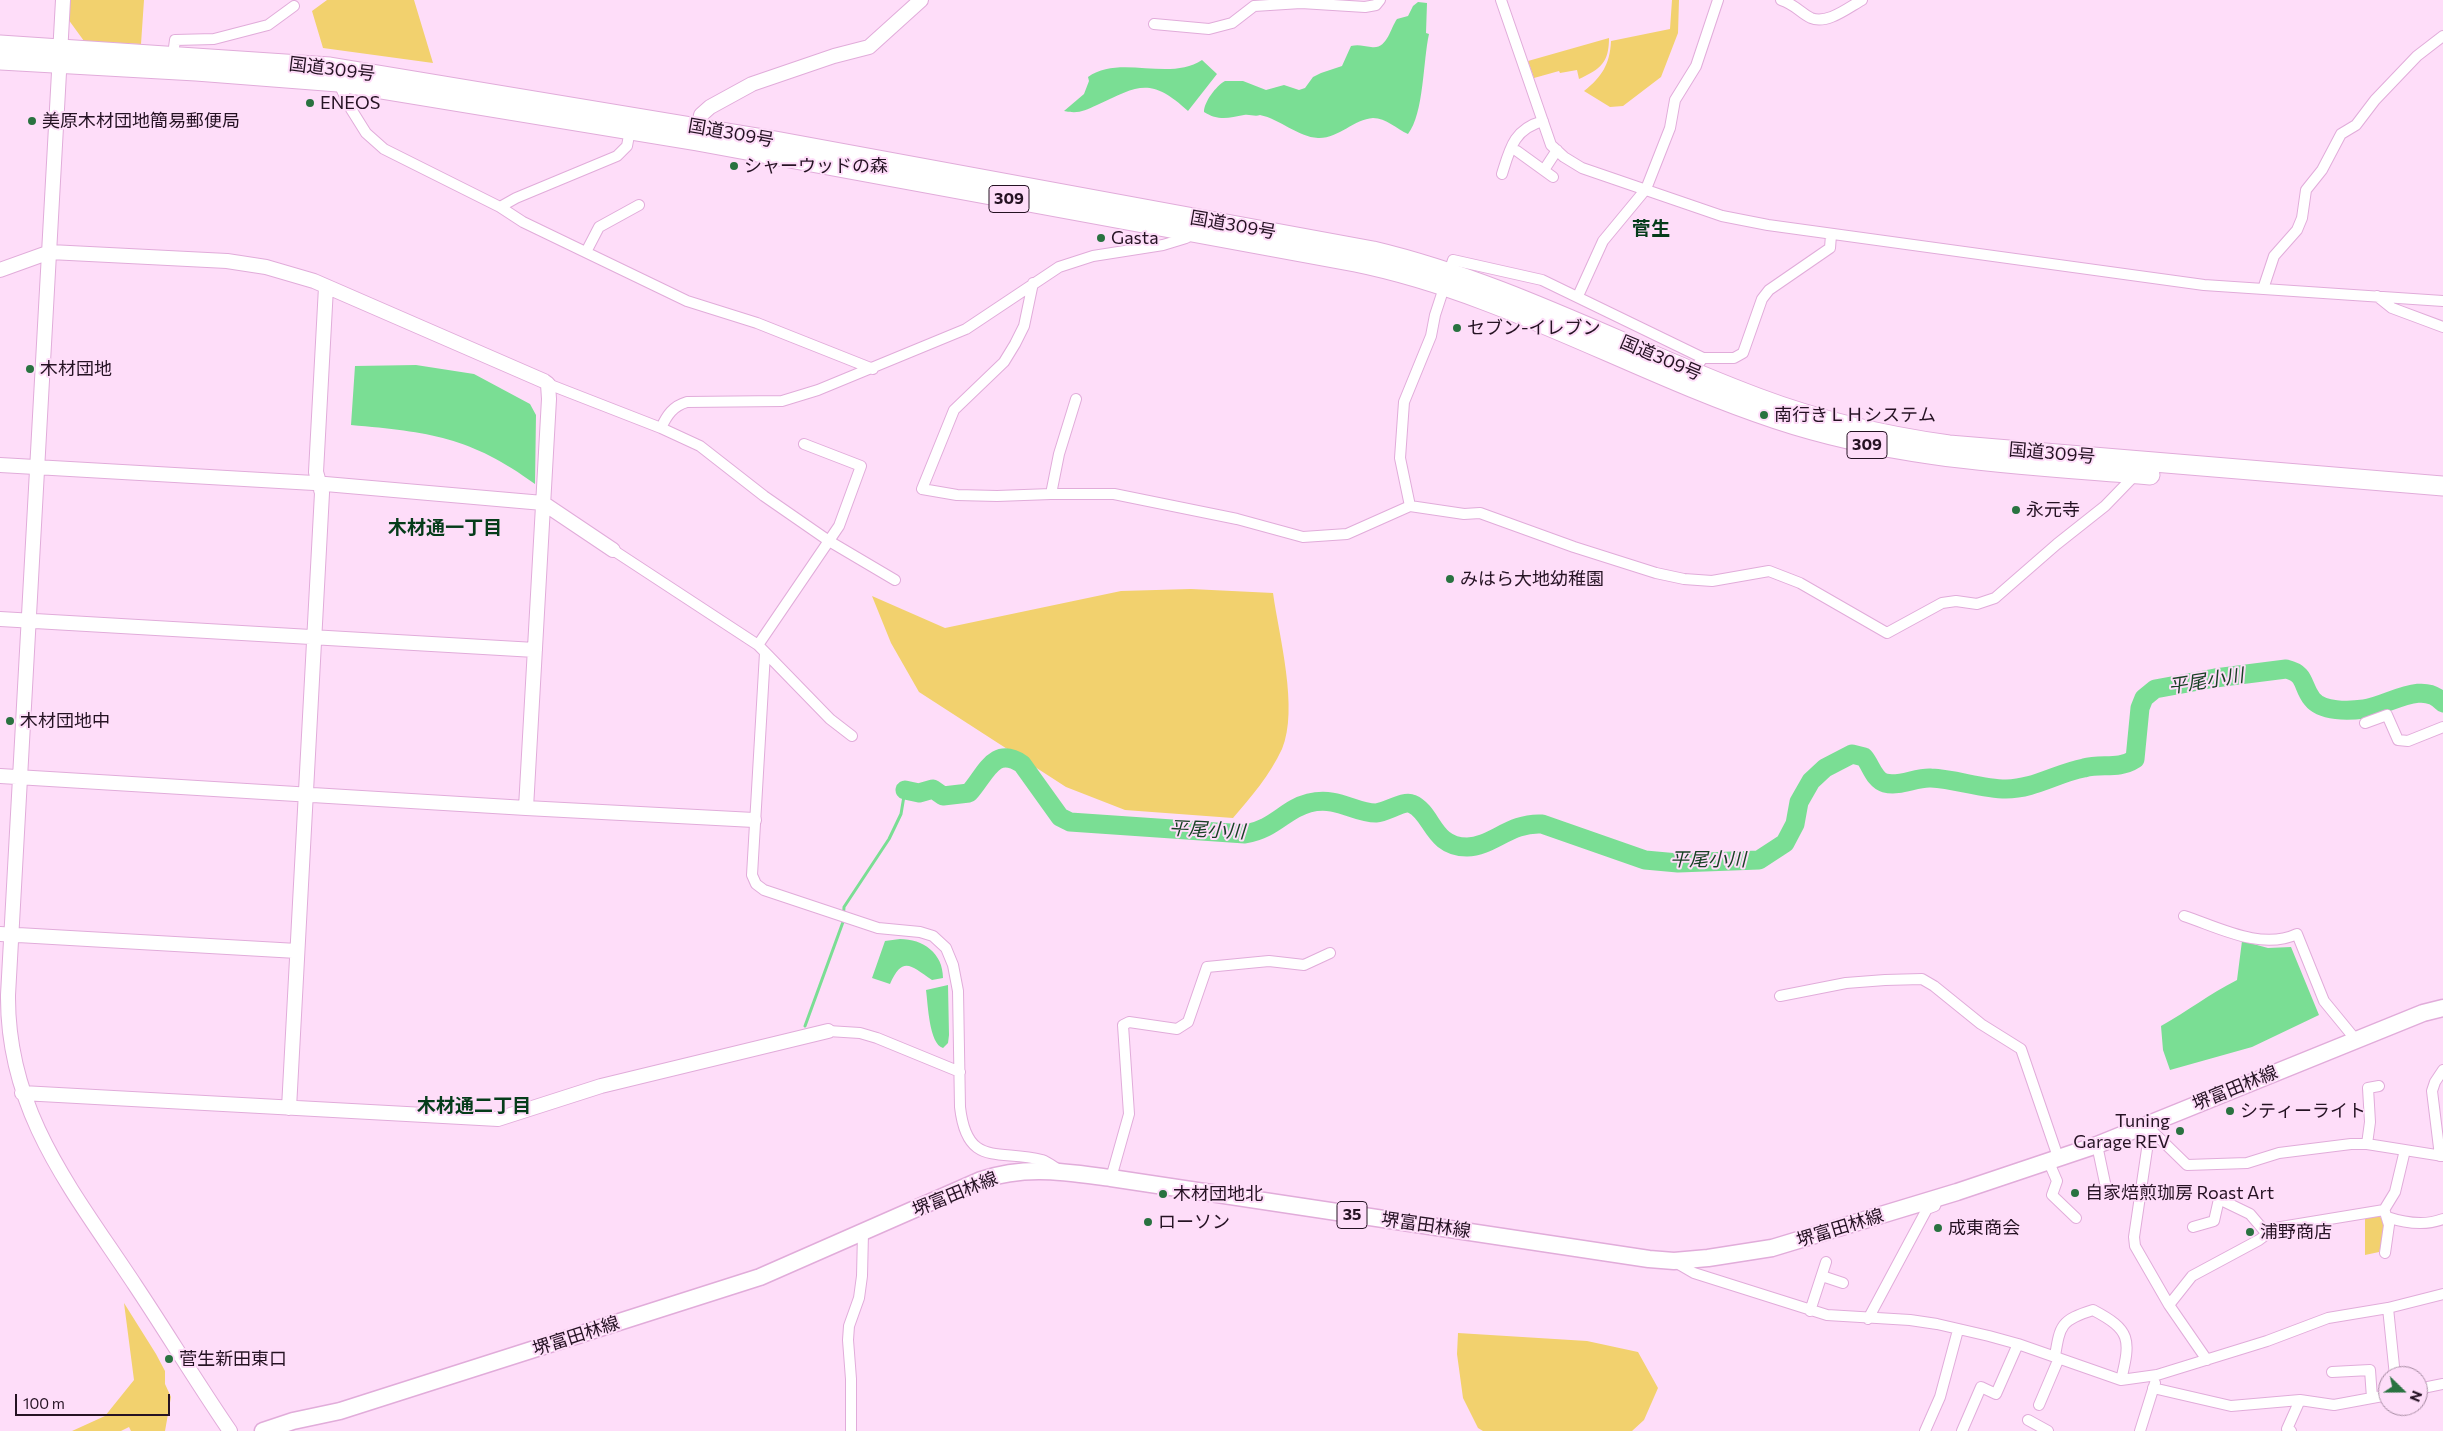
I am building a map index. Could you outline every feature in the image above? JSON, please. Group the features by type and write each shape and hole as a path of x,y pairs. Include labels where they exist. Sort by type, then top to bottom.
{"highway":[{"name":"国道309号","path":"0,45 60,56 338,82 630,130 698,134 1194,233 1383,268 1486,284 1698,365 1787,408 1854,427 1914,440 2138,467 2443,499"},
{"name":"国道309号","path":"0,60 60,56 174,55 330,67 698,134 1333,243 1406,259 1484,300 1730,402 1819,433 1864,444 1942,458 2138,467 2443,486"}],"main road":[{"name":"堺富田林線","path":"263,1431 293,1421 340,1411 737,1285 780,1270 990,1177 1026,1170 1111,1178 1674,1261 1772,1248 1936,1198 2097,1145 2148,1126 2423,1013 2443,1008"}],"street":[{"path":"63,0 20,778 6,934 9,1030 14,1067 22,1093 36,1126 62,1174 230,1431"},
{"path":"698,134 701,115 710,107 752,84 834,56 869,47 921,0"},
{"path":"1154,24 1208,29 1232,23 1254,6 1301,1 1365,7 1376,5 1380,0"},
{"path":"1501,0 1551,145 1582,168 1722,216 1831,235 2204,285 2443,301"},
{"path":"1578,296 1603,241 1646,189 1670,128 1675,100 1696,66 1718,0"},
{"path":"1780,0 1796,6 1812,18 1824,20 1862,0"},
{"path":"174,55 175,40 214,38 268,25 294,6"},
{"path":"2263,289 2274,256 2297,230 2302,218 2306,190 2322,170 2341,134 2356,125 2375,100 2417,56 2443,36"},
{"path":"338,82 351,109 366,132 384,149 500,207 523,222 687,301 757,323 873,369"},
{"path":"1502,174 1510,148 1519,133 1530,124 1543,121"},
{"path":"500,207 516,198 617,156 627,146 630,130"},
{"path":"1544,170 1557,150"},
{"path":"1517,151 1553,177"},
{"path":"586,252 599,227 639,205"},
{"path":"661,428 668,414 678,404 687,402 782,401 873,369 966,329 1059,267 1093,256 1163,246 1186,238 1194,233"},
{"path":"1410,506 1400,458 1404,402 1431,336 1453,260 1542,280 1578,296 1698,365 1734,358 1743,353 1762,299 1769,290 1830,248 1831,235"},
{"path":"0,270 50,252 244,263 294,275 326,287 548,384 661,428 700,446 764,496 829,541 895,580"},
{"path":"1033,283 1024,326 1015,344 1004,362 954,410 922,489 957,495 1114,494 1237,519 1303,537 1347,534 1410,506 1464,514 1480,513 1574,547 1656,573 1684,579 1712,581 1769,571 1800,583 1887,633 1942,603 1956,601 1977,604 1995,598 2104,506 2138,467"},
{"path":"289,1108 322,493 316,472 326,287"},
{"path":"2377,296 2392,308 2443,327"},
{"path":"526,808 548,384"},
{"path":"1052,494 1059,454 1076,399"},
{"path":"804,444 861,466 839,526 761,649 752,875 756,884 764,890 878,928 920,932 933,936 946,948 953,964 958,991 962,1125 968,1138 977,1148 989,1153 1043,1160 1062,1172"},
{"path":"0,465 319,484 543,503 761,649 830,719 852,736"},
{"path":"0,620 535,650"},
{"path":"2365,723 2387,715 2398,740 2408,741 2443,727"},
{"path":"0,776 754,820"},
{"path":"2184,916 2247,937 2285,940 2297,934 2324,1001 2356,1040"},
{"path":"6,934 297,951"},
{"path":"1111,1178 1130,1114 1123,1025 1129,1022 1177,1029 1183,1027 1188,1022 1207,967 1269,961 1304,966 1330,953"},
{"path":"1780,996 1846,983 1922,979 1934,986 1981,1024 2021,1049 2053,1159 2057,1181 2052,1195 2076,1218"},
{"path":"22,1093 498,1119 600,1086 828,1031 860,1033 877,1038 960,1072"},
{"path":"2148,1126 2187,1165 2246,1163 2279,1152 2367,1144 2442,1156 2438,1097 2434,1082 2443,1070"},
{"path":"2367,1144 2370,1122 2368,1088 2379,1086"},
{"path":"2148,1126 2134,1246 2169,1304 2207,1360"},
{"path":"2097,1145 2105,1183"},
{"path":"2386,1253 2389,1225 2386,1213 2395,1192 2405,1150"},
{"path":"1868,1319 1927,1208 1935,1206 1936,1198"},
{"path":"2193,1228 2214,1221 2219,1199 2250,1214 2267,1234"},
{"path":"2169,1304 2192,1276 2275,1228 2386,1213 2420,1223 2435,1222 2443,1218"},
{"path":"851,1431 849,1333 859,1298 862,1276 863,1233"},
{"path":"1674,1261 1694,1273 1810,1311 1827,1315 1868,1319 1910,1320 1958,1330 2018,1344 2121,1380 2157,1375 2267,1341 2328,1318 2388,1308 2443,1294"},
{"path":"1810,1311 1826,1262"},
{"path":"1822,1276 1843,1283"},
{"path":"2388,1308 2394,1366"},
{"path":"2039,1405 2057,1357 2059,1330 2072,1316 2093,1310 2115,1322 2124,1333 2126,1358 2121,1380"},
{"path":"1925,1431 1940,1397 1958,1330"},
{"path":"1962,1431 1980,1387 1996,1394 2018,1344"},
{"path":"2332,1372 2370,1370 2372,1398"},
{"path":"2140,1431 2157,1375"},
{"path":"2428,1387 2443,1384"},
{"path":"2153,1388 2231,1406 2300,1400 2334,1405 2378,1396"},
{"path":"2291,1431 2287,1429 2300,1400"},
{"path":"2028,1420 2048,1431"}],"shaded area":[{"path":"70,0 144,0 141,44 84,41 68,19"},
{"path":"327,0 414,0 433,63 323,48 312,11"},
{"path":"1672,0 1679,0 1678,33 1661,77 1623,106 1610,107 1584,91 1596,81 1604,69 1609,57 1611,41 1670,29"},
{"path":"1418,2 1427,3 1426,33 1429,34 1420,100 1417,114 1408,134 1387,122 1373,118 1366,119 1332,135 1318,138 1303,135 1275,120 1260,115 1224,118 1214,117 1204,112 1211,95 1225,81 1243,81 1266,90 1284,85 1299,90 1305,88 1313,77 1342,66 1351,46 1376,47 1381,45 1397,19 1408,16 1413,6"},
{"path":"1609,38 1605,59 1593,72 1579,79 1577,70 1560,73 1559,71 1534,78 1528,61"},
{"path":"1202,60 1217,74 1188,111 1164,93 1144,88 1123,93 1085,110 1077,112 1064,111 1084,94 1089,81 1088,77 1101,71 1129,67 1175,69 1189,66"},
{"path":"416,365 474,374 530,404 536,415 535,484 490,456 448,440 427,434 351,425 355,366"},
{"path":"1191,589 1273,593 1286,672 1289,714 1287,733 1282,749 1272,768 1233,818 1125,810 1066,787 919,692 891,643 872,596 945,628 1121,591"},
{"path":"900,939 916,942 930,949 940,961 943,978 932,980 913,967 903,966 890,984 872,978 885,941"},
{"path":"2242,941 2268,948 2291,947 2319,1015 2252,1047 2170,1070 2163,1050 2161,1026 2237,980"},
{"path":"948,985 949,1035 948,1043 943,1048 938,1045 932,1032 926,990"},
{"path":"2377,1215 2383,1219 2383,1240 2379,1252 2365,1255 2365,1217"},
{"path":"124,1303 165,1371 165,1384 171,1397 165,1431 131,1431 129,1427 121,1431 72,1431 105,1416 134,1380"},
{"path":"1458,1333 1587,1341 1638,1352 1658,1388 1644,1420 1632,1431 1483,1431 1478,1428 1463,1398 1457,1354"}],"waterway":[{"name":"平尾小川","path":"905,790 919,793 933,789 943,796 969,793 991,764 1004,758 1012,759 1022,764 1060,817 1070,822 1245,834 1264,828 1301,806 1319,801 1337,803 1376,813 1409,803 1419,808 1440,836 1455,846 1476,846 1511,830 1531,824 1542,824 1645,860 1678,863 1759,860 1785,843 1795,824 1799,802 1811,781 1825,768 1852,754 1864,757 1875,776 1885,783 1896,784 1931,778 2006,789 2036,784 2074,770 2122,764 2135,759 2140,708 2144,698 2155,689 2215,678 2286,669 2293,671 2301,677 2309,694 2316,703 2329,708 2344,710 2364,709 2405,696 2426,693 2435,696 2443,703"},
{"path":"805,1026 843,922 844,907 889,839 901,814 905,790"}],"place":[{"name":"ENEOS","path":"310,103"},
{"name":"美原木材団地簡易郵便局","path":"32,121"},
{"name":"シャーウッドの森","path":"734,166"},
{"name":"Gasta","path":"1101,238"},
{"name":"セブン-イレブン","path":"1457,328"},
{"name":"木材団地","path":"30,369"},
{"name":"南行きＬＨシステム","path":"1764,415"},
{"name":"永元寺","path":"2016,510"},
{"name":"みはら大地幼稚園","path":"1450,579"},
{"name":"木材団地中","path":"10,721"},
{"name":"シティーライト","path":"2230,1111"},
{"name":"Tuning Garage REV","path":"2180,1131"},
{"name":"自家焙煎珈房 Roast Art","path":"2075,1193"},
{"name":"木材団地北","path":"1163,1194"},
{"name":"ローソン","path":"1148,1222"},
{"name":"成東商会","path":"1938,1228"},
{"name":"浦野商店","path":"2250,1232"},
{"name":"菅生新田東口","path":"169,1359"}],"district":[{"name":"菅生","path":"1651,229"},
{"name":"木材通一丁目","path":"445,528"},
{"name":"木材通二丁目","path":"474,1106"}]}
